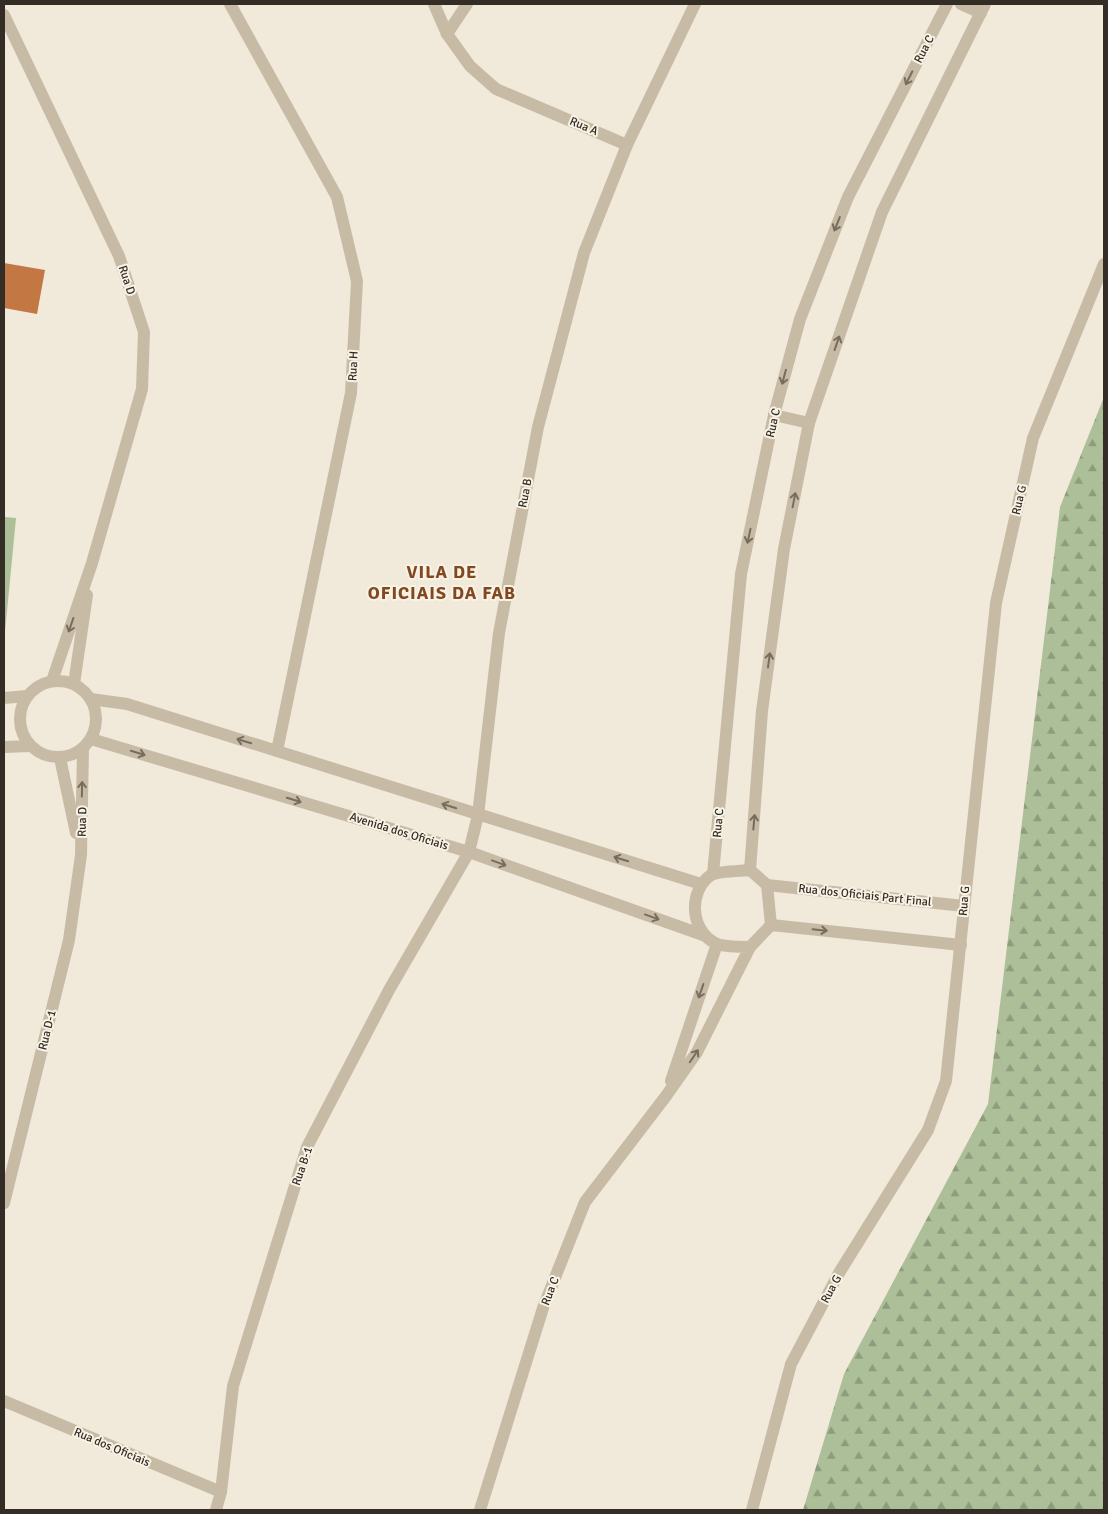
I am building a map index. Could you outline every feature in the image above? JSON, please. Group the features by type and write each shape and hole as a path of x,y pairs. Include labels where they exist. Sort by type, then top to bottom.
{"street":[{"name":"Rua H","path":"230,4 336,197 357,281 351,393 278,751"},
{"name":"Rua A","path":"434,4 447,34 470,66 496,89 627,145"},
{"path":"447,34 467,4"},
{"path":"627,145 695,4"},
{"name":"Rua C","path":"713,874 741,574 774,414 800,319 848,197 947,4"},
{"path":"750,870 765,692 784,549 809,423 882,212 983,8 961,4"},
{"name":"Rua D","path":"4,15 119,256 144,332 142,389 92,563 52,681"},
{"name":"Rua B","path":"469,852 478,815 500,633 538,427 584,253 627,145"},
{"name":"Rua G","path":"752,1510 792,1364 839,1273 928,1130 946,1081 996,603 1033,438 1104,264"},
{"path":"774,414 809,423"},
{"name":"Rua D","path":"74,684 92,563"},
{"path":"52,681 74,684 84,690 91,699 97,719 87,744 72,756 60,758 38,753 30,746 23,735 20,722 21,708 27,696 42,684 52,681"},
{"path":"4,698 27,696"},
{"path":"91,699 127,704 701,884"},
{"name":"Rua D","path":"81,855 87,744"},
{"name":"Avenida dos Oficiais","path":"87,744 469,852 703,935"},
{"path":"4,748 30,746"},
{"name":"Rua D","path":"60,758 81,855"},
{"name":"Rua B-1","path":"216,1510 221,1492 233,1386 307,1147 389,990 469,852"},
{"name":"Rua D-1","path":"4,1203 69,940 81,855"},
{"path":"750,870 767,885 771,925 750,946 717,944 703,935 694,910 701,884 713,874 750,870"},
{"name":"Rua dos Oficiais Part Final","path":"767,885 964,906"},
{"path":"771,925 960,945"},
{"name":"Rua C","path":"666,1096 717,944"},
{"name":"Rua C","path":"480,1510 543,1308 585,1202 697,1052 750,946"},
{"name":"Rua dos Oficiais","path":"4,1401 221,1492"}],"green space":[{"path":"1104,397 1104,1510 803,1510 844,1374 988,1104 1060,507"},
{"path":"4,517 16,518 4,642"}],"building":[{"path":"4,263 45,270 37,314 4,308"}],"district":[{"name":"VILA DE OFICIAIS DA FAB","path":"442,582"}]}
